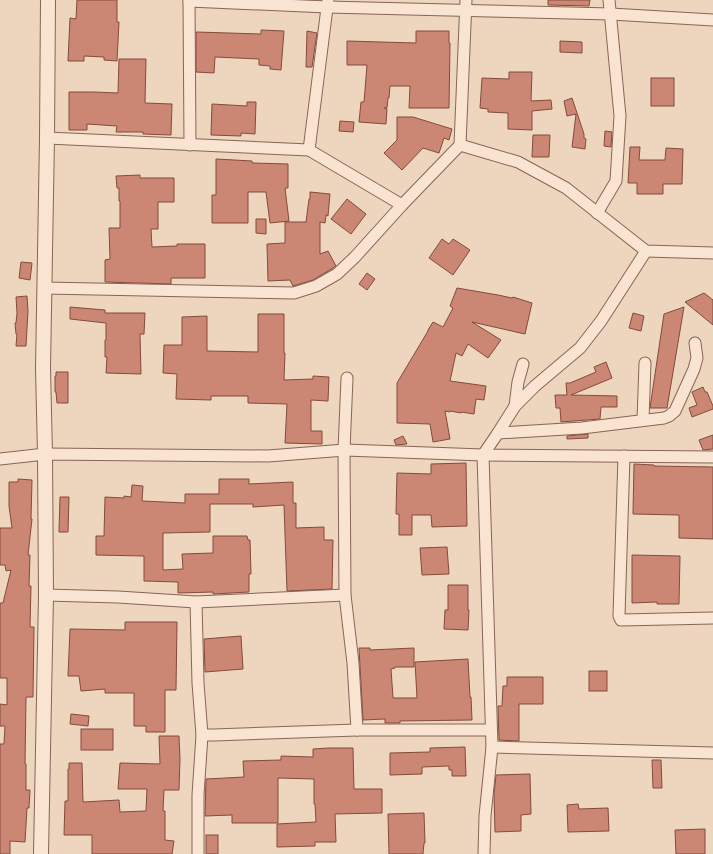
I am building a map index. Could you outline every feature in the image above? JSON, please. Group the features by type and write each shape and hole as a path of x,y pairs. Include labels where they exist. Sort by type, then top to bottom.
{"street":[{"path":"42,854 46,595 45,454 42,368 48,138 48,0"},
{"path":"190,145 188,0 466,5 713,20"},
{"path":"597,213 616,181 620,116 609,0"},
{"path":"309,150 328,3"},
{"path":"44,288 294,294 316,286 337,274 355,257 402,205 460,145 466,5"},
{"path":"48,138 309,150 402,205"},
{"path":"460,145 518,162 566,188 646,251 713,252"},
{"path":"484,854 485,816 492,747 483,455 515,406 534,386 580,348 601,321 646,251"},
{"path":"498,433 582,428 664,418 669,416 675,411 694,369 696,358 695,343"},
{"path":"643,420 645,363"},
{"path":"515,406 518,382 523,364"},
{"path":"347,378 344,450 345,595 353,663 357,730"},
{"path":"0,459 45,454 268,456 344,450 483,455 713,457"},
{"path":"624,456 620,619 713,618"},
{"path":"46,595 118,597 196,602 345,595"},
{"path":"196,602 198,683 202,735 198,795 198,854"},
{"path":"202,735 357,730 491,730"},
{"path":"492,747 713,753"}],"building":[{"path":"77,0 117,0 117,22 119,22 117,61 104,60 104,57 84,56 84,61 68,61 70,18 76,19"},
{"path":"548,0 590,0 589,6 548,5"},
{"path":"261,30 284,31 281,70 270,69 270,66 259,65 259,59 215,57 214,73 196,72 196,32 261,34"},
{"path":"307,31 317,33 312,67 306,67"},
{"path":"416,31 449,31 449,108 409,108 410,86 390,86 387,108 384,108 387,109 386,124 359,122 361,102 364,102 367,65 347,65 347,41 416,43"},
{"path":"560,41 582,42 582,53 560,52"},
{"path":"119,59 146,59 145,103 172,104 171,135 143,134 143,132 116,132 117,126 87,124 87,130 69,130 69,92 118,93"},
{"path":"509,72 532,72 531,101 551,100 552,109 532,111 532,130 508,129 508,113 488,112 488,109 480,108 482,78 509,79"},
{"path":"651,78 674,78 674,106 651,106"},
{"path":"572,98 584,138 586,139 585,149 572,147 576,114 567,116 564,101"},
{"path":"247,102 256,102 255,134 241,133 241,136 211,135 212,104 247,106"},
{"path":"397,117 413,117 452,129 449,140 444,138 439,153 423,148 402,170 384,153 397,140"},
{"path":"340,121 354,122 353,132 339,131"},
{"path":"605,131 612,132 611,147 604,146"},
{"path":"533,135 550,135 549,157 532,157"},
{"path":"630,147 640,147 639,160 665,160 666,148 683,149 682,184 663,184 663,194 637,194 637,183 628,183"},
{"path":"216,159 252,161 252,163 288,164 288,188 285,188 289,221 270,223 266,192 248,192 248,223 212,223 212,195 216,195"},
{"path":"140,175 140,178 174,178 174,202 158,202 158,229 151,229 152,247 177,246 177,244 205,244 205,278 171,278 171,284 105,282 105,260 110,259 109,228 120,228 119,188 117,188 116,176"},
{"path":"310,192 330,194 328,216 326,215 325,223 320,222 320,254 328,251 336,266 313,280 293,286 290,280 268,281 267,244 285,243 285,222 306,222"},
{"path":"347,199 366,214 351,234 331,219"},
{"path":"256,219 266,219 266,234 256,233"},
{"path":"442,239 449,244 453,239 470,250 453,275 429,258"},
{"path":"21,262 32,263 30,280 19,278"},
{"path":"367,273 375,279 367,290 359,284"},
{"path":"457,288 513,297 532,303 525,334 472,322 501,340 488,358 468,344 462,356 456,353 450,381 486,386 484,400 476,399 474,414 445,411 450,439 433,442 430,424 397,423 397,383 433,322 443,327 453,308 450,306"},
{"path":"704,293 713,300 713,325 685,302"},
{"path":"27,296 28,311 26,346 16,346 16,297"},
{"path":"70,307 105,310 105,313 145,313 144,334 140,334 141,374 106,373 106,323 70,319"},
{"path":"684,307 667,408 650,408 664,314"},
{"path":"633,313 644,316 641,331 629,328"},
{"path":"258,314 284,314 284,380 313,379 313,376 329,377 328,401 311,400 311,431 322,431 322,444 285,443 287,404 248,403 248,396 211,396 211,400 176,399 177,374 163,373 164,345 182,345 182,317 207,316 207,351 258,352"},
{"path":"606,362 612,378 571,395 617,396 617,407 601,407 600,419 561,422 560,408 556,408 555,395 567,395 566,383 570,383 596,372 594,367"},
{"path":"56,372 68,372 68,403 57,403 55,392"},
{"path":"703,387 705,392 707,392 713,409 692,417 689,408 697,405 692,392"},
{"path":"588,434 588,438 567,439 567,436"},
{"path":"713,435 713,449 703,450 699,440"},
{"path":"403,436 407,444 396,445 394,440"},
{"path":"466,463 467,526 432,527 431,515 412,515 412,535 399,535 399,514 396,514 397,473 431,474 431,464"},
{"path":"634,464 654,466 713,467 713,539 679,538 679,515 633,514"},
{"path":"18,479 32,480 32,519 28,555 30,555 29,586 31,586 30,627 34,627 33,697 26,697 25,764 26,790 30,790 29,808 27,808 25,842 10,841 10,854 0,854 0,744 4,744 5,726 0,726 0,704 7,705 7,678 0,678 0,603 3,603 11,570 6,571 5,565 0,565 0,528 12,528 9,506 9,482 18,482"},
{"path":"219,479 249,479 249,484 293,482 293,503 296,503 296,528 324,527 324,540 333,540 332,589 287,591 284,505 253,507 253,504 210,504 210,532 163,533 163,570 183,569 182,554 213,553 213,536 247,536 248,540 250,540 251,574 249,574 249,592 213,594 213,592 178,593 178,582 144,581 144,556 96,555 96,536 104,536 105,497 131,497 132,485 143,486 142,501 185,503 185,494 219,494"},
{"path":"60,497 69,497 68,532 59,532"},
{"path":"447,547 449,574 422,575 420,548"},
{"path":"632,555 680,556 679,604 657,604 657,602 632,603"},
{"path":"448,585 468,585 468,630 444,629 445,610 448,610"},
{"path":"125,622 177,622 176,690 165,690 165,732 146,732 146,726 134,726 134,693 105,693 105,689 81,691 79,676 68,676 70,629 125,630"},
{"path":"241,636 243,669 205,672 204,639"},
{"path":"359,648 370,648 370,650 414,648 414,667 395,667 391,669 393,698 417,698 415,662 468,659 472,720 400,721 400,723 385,723 385,719 363,720"},
{"path":"589,671 607,671 607,691 589,691"},
{"path":"507,677 543,677 543,704 519,704 519,741 499,740 498,706 502,706 503,686 507,686"},
{"path":"71,714 89,716 88,726 70,724"},
{"path":"81,729 113,729 113,750 81,750"},
{"path":"159,736 179,736 179,790 164,790 163,811 165,811 165,840 174,841 172,854 92,854 92,835 64,835 65,801 68,801 69,763 82,763 83,802 119,800 120,812 146,811 147,789 118,789 120,763 160,764"},
{"path":"465,747 466,776 452,776 452,770 449,770 449,766 422,767 422,774 390,775 390,753 430,752 430,748"},
{"path":"353,748 354,789 382,789 382,813 335,814 336,842 315,842 315,846 277,847 277,824 316,822 314,779 278,778 278,823 232,823 232,815 205,816 206,779 244,777 243,761 281,760 281,756 313,757 313,749"},
{"path":"652,760 661,760 662,788 653,788"},
{"path":"530,774 531,814 521,815 521,831 495,832 494,794 496,775"},
{"path":"578,804 579,809 608,808 609,831 568,832 567,805"},
{"path":"424,813 425,843 423,854 389,854 388,814"},
{"path":"705,829 705,854 676,854 675,830"},
{"path":"206,835 218,835 218,854 206,854"}]}
